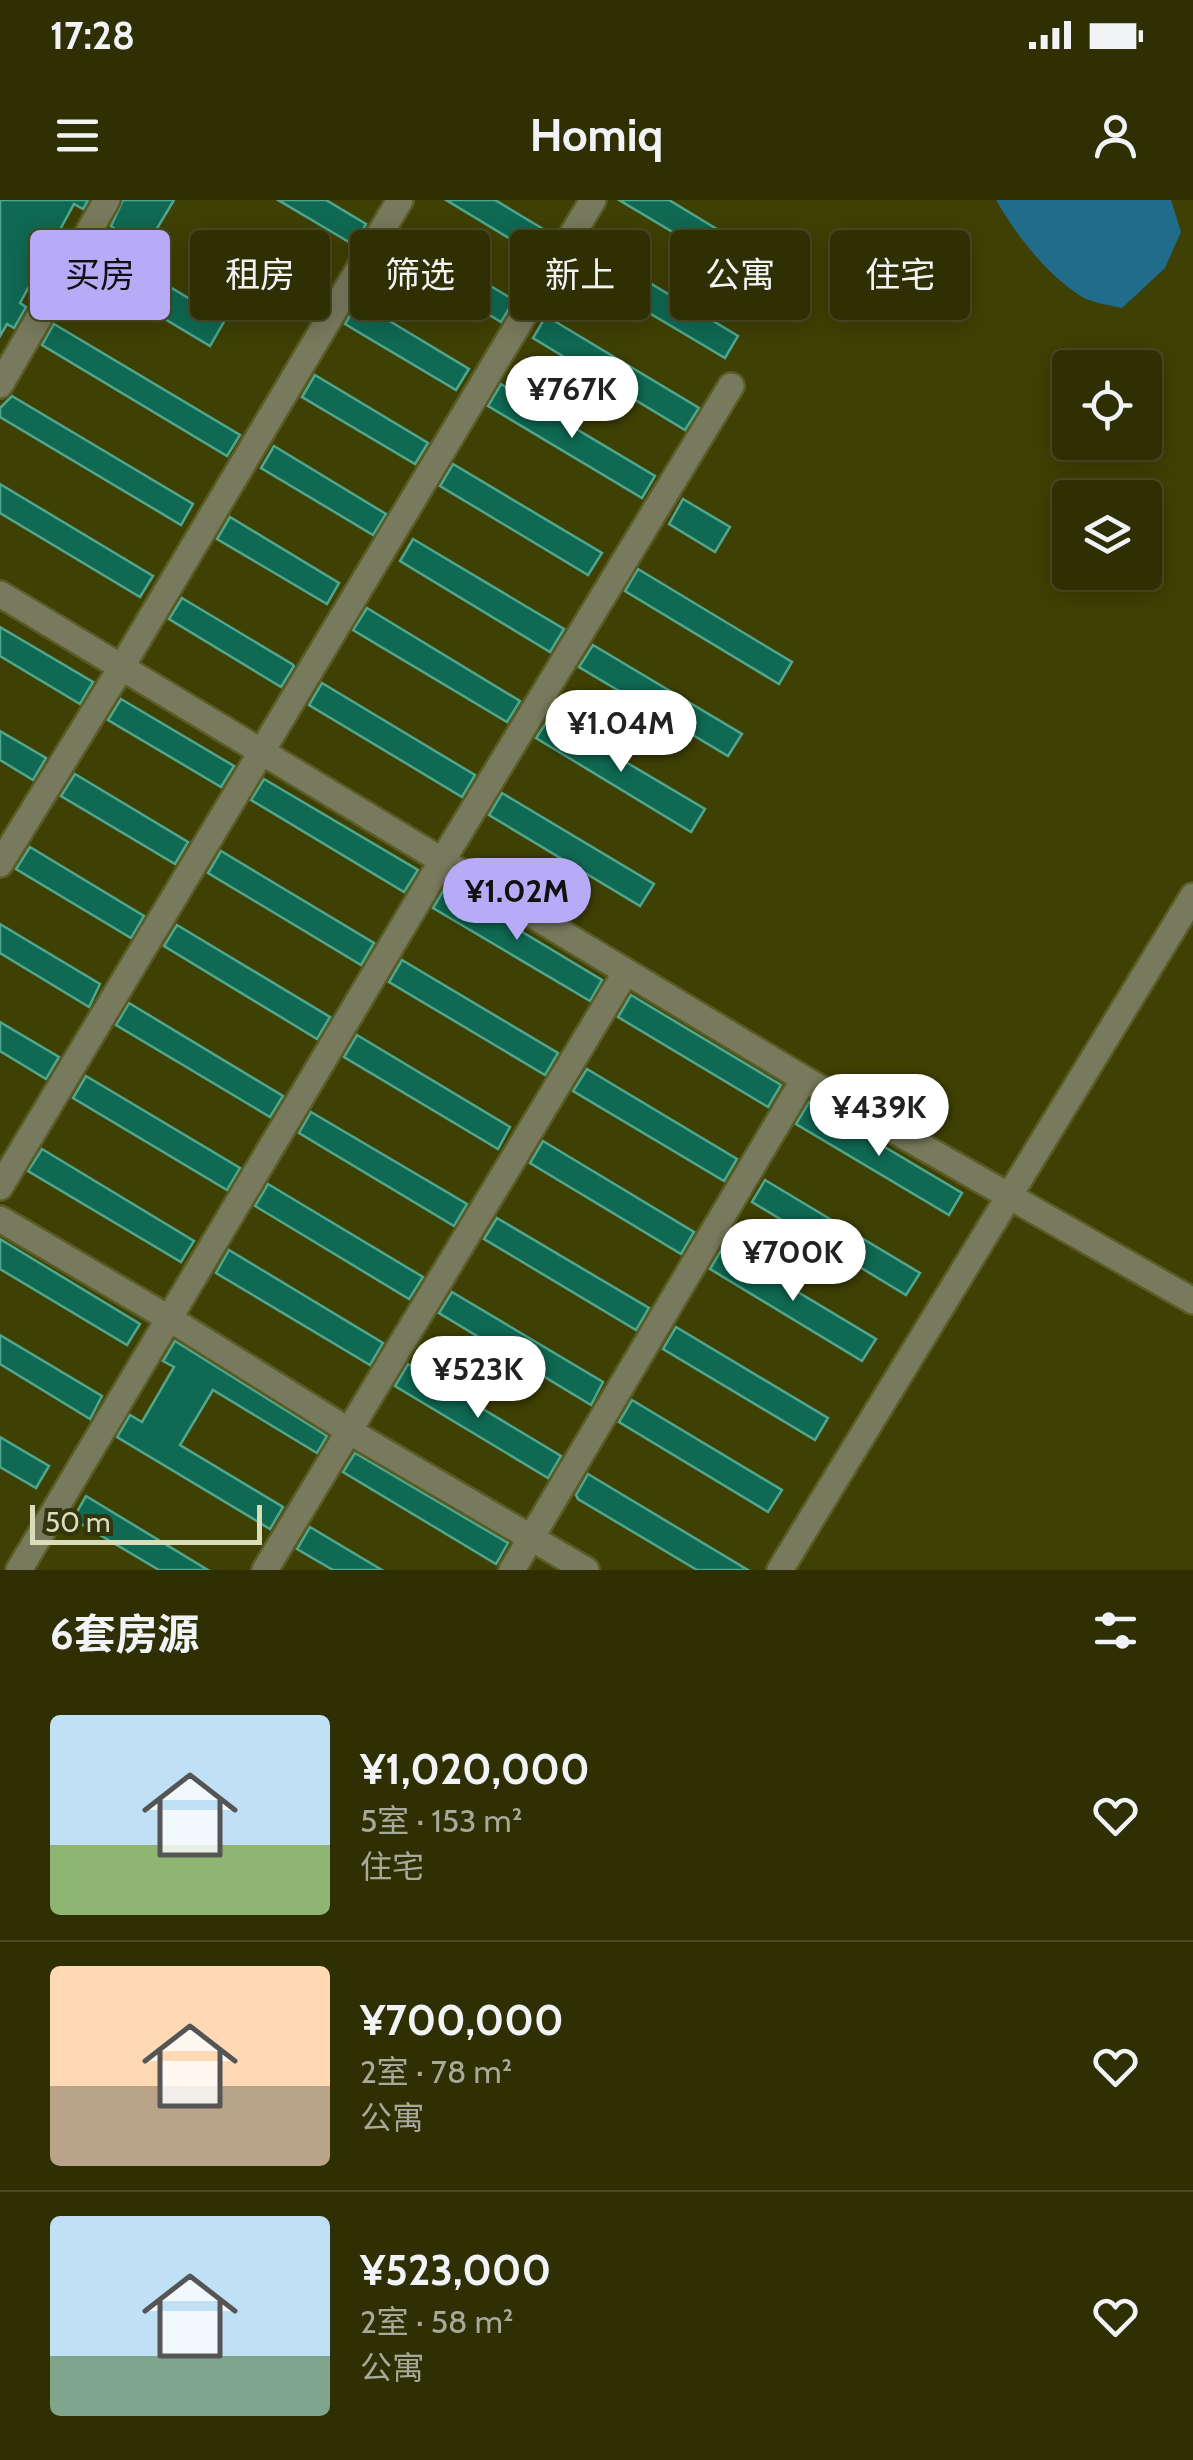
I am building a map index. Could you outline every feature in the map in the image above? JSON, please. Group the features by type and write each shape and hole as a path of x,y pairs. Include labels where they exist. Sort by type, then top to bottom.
{"street":[{"path":"0,385 107,200"},
{"path":"0,864 400,200"},
{"path":"0,1187 592,200"},
{"path":"19,1570 731,386"},
{"path":"0,594 804,1079 1193,1301"},
{"path":"780,1570 1193,896"},
{"path":"265,1570 626,972"},
{"path":"512,1570 804,1079"},
{"path":"0,1219 170,1319 348,1431 586,1570"}],"water":[{"path":"996,200 1171,200 1181,232 1165,268 1122,308 1086,299 1069,288 1023,240"}],"building":[{"path":"0,200 88,200 83,209 74,204 60,230 30,230 30,285 20,303 26,307 14,328 7,324 0,336"},
{"path":"123,200 174,200 156,230 114,230 111,226"},
{"path":"278,200 326,200 366,224 363,230 350,230 350,243"},
{"path":"446,200 495,200 545,230 510,230 510,239"},
{"path":"619,200 669,200 718,230 670,230"},
{"path":"650,283 670,295 670,320 711,320 738,336 725,358 650,313"},
{"path":"490,286 510,298 510,307 501,322 490,315"},
{"path":"170,287 190,299 190,320 225,320 210,346 167,320 170,320"},
{"path":"350,316 350,320 388,320 469,369 456,390 345,324"},
{"path":"544,320 553,320 699,408 685,430 533,338"},
{"path":"54,324 240,435 227,456 42,345"},
{"path":"315,375 428,443 415,464 302,397"},
{"path":"501,384 655,476 642,498 488,406"},
{"path":"12,396 193,504 181,525 0,417 0,408"},
{"path":"274,446 386,514 373,535 261,468"},
{"path":"453,464 602,553 588,575 440,486"},
{"path":"0,484 153,576 140,597 0,513"},
{"path":"683,499 730,527 715,552 669,524"},
{"path":"230,517 339,583 327,604 217,539"},
{"path":"413,539 564,629 550,652 400,561"},
{"path":"638,569 792,662 779,684 625,591"},
{"path":"182,598 292,664 281,687 169,619"},
{"path":"367,608 520,701 507,722 353,630"},
{"path":"0,627 93,682 80,704 0,656"},
{"path":"593,645 742,734 728,756 579,667"},
{"path":"322,683 475,775 462,797 309,705"},
{"path":"121,699 234,766 221,787 108,720"},
{"path":"550,717 705,809 691,832 536,738"},
{"path":"0,731 46,758 33,780 0,760"},
{"path":"75,774 188,842 175,864 61,796"},
{"path":"264,779 418,870 404,892 251,800"},
{"path":"502,793 654,884 640,906 489,815"},
{"path":"30,847 144,916 131,938 16,869"},
{"path":"221,851 374,943 361,965 208,873"},
{"path":"446,886 602,980 590,1001 433,908"},
{"path":"0,924 100,984 89,1007 0,953"},
{"path":"177,925 330,1017 317,1039 164,946"},
{"path":"402,960 558,1053 545,1075 389,982"},
{"path":"631,995 781,1085 768,1107 618,1017"},
{"path":"129,1003 283,1096 270,1117 116,1025"},
{"path":"0,1022 59,1057 46,1079 0,1051"},
{"path":"357,1035 510,1127 498,1149 344,1057"},
{"path":"587,1069 737,1159 724,1181 573,1091"},
{"path":"86,1076 240,1168 227,1190 73,1098"},
{"path":"809,1102 962,1193 949,1215 796,1124"},
{"path":"311,1112 467,1204 454,1226 299,1133"},
{"path":"543,1141 694,1232 681,1254 530,1163"},
{"path":"42,1149 194,1241 181,1262 28,1171"},
{"path":"765,1180 920,1273 906,1295 752,1202"},
{"path":"268,1184 423,1277 409,1299 255,1206"},
{"path":"497,1218 649,1308 636,1330 484,1239"},
{"path":"0,1239 140,1324 127,1345 0,1269"},
{"path":"723,1247 876,1339 862,1361 710,1269"},
{"path":"229,1250 383,1343 370,1365 216,1273"},
{"path":"452,1292 603,1382 591,1405 439,1313"},
{"path":"676,1327 828,1418 815,1440 663,1349"},
{"path":"0,1335 102,1396 90,1419 0,1364"},
{"path":"175,1341 327,1436 317,1453 213,1390 180,1445 283,1507 270,1529 117,1437 130,1415 142,1422 174,1367 163,1361"},
{"path":"408,1364 561,1456 548,1478 395,1386"},
{"path":"632,1400 782,1490 768,1512 619,1422"},
{"path":"0,1437 49,1466 36,1488 0,1467"},
{"path":"355,1453 508,1543 496,1564 343,1472"},
{"path":"588,1474 748,1570 697,1570 578,1499 576,1495"},
{"path":"86,1496 208,1570 159,1570 73,1519"},
{"path":"310,1527 382,1570 333,1570 297,1549"}]}
